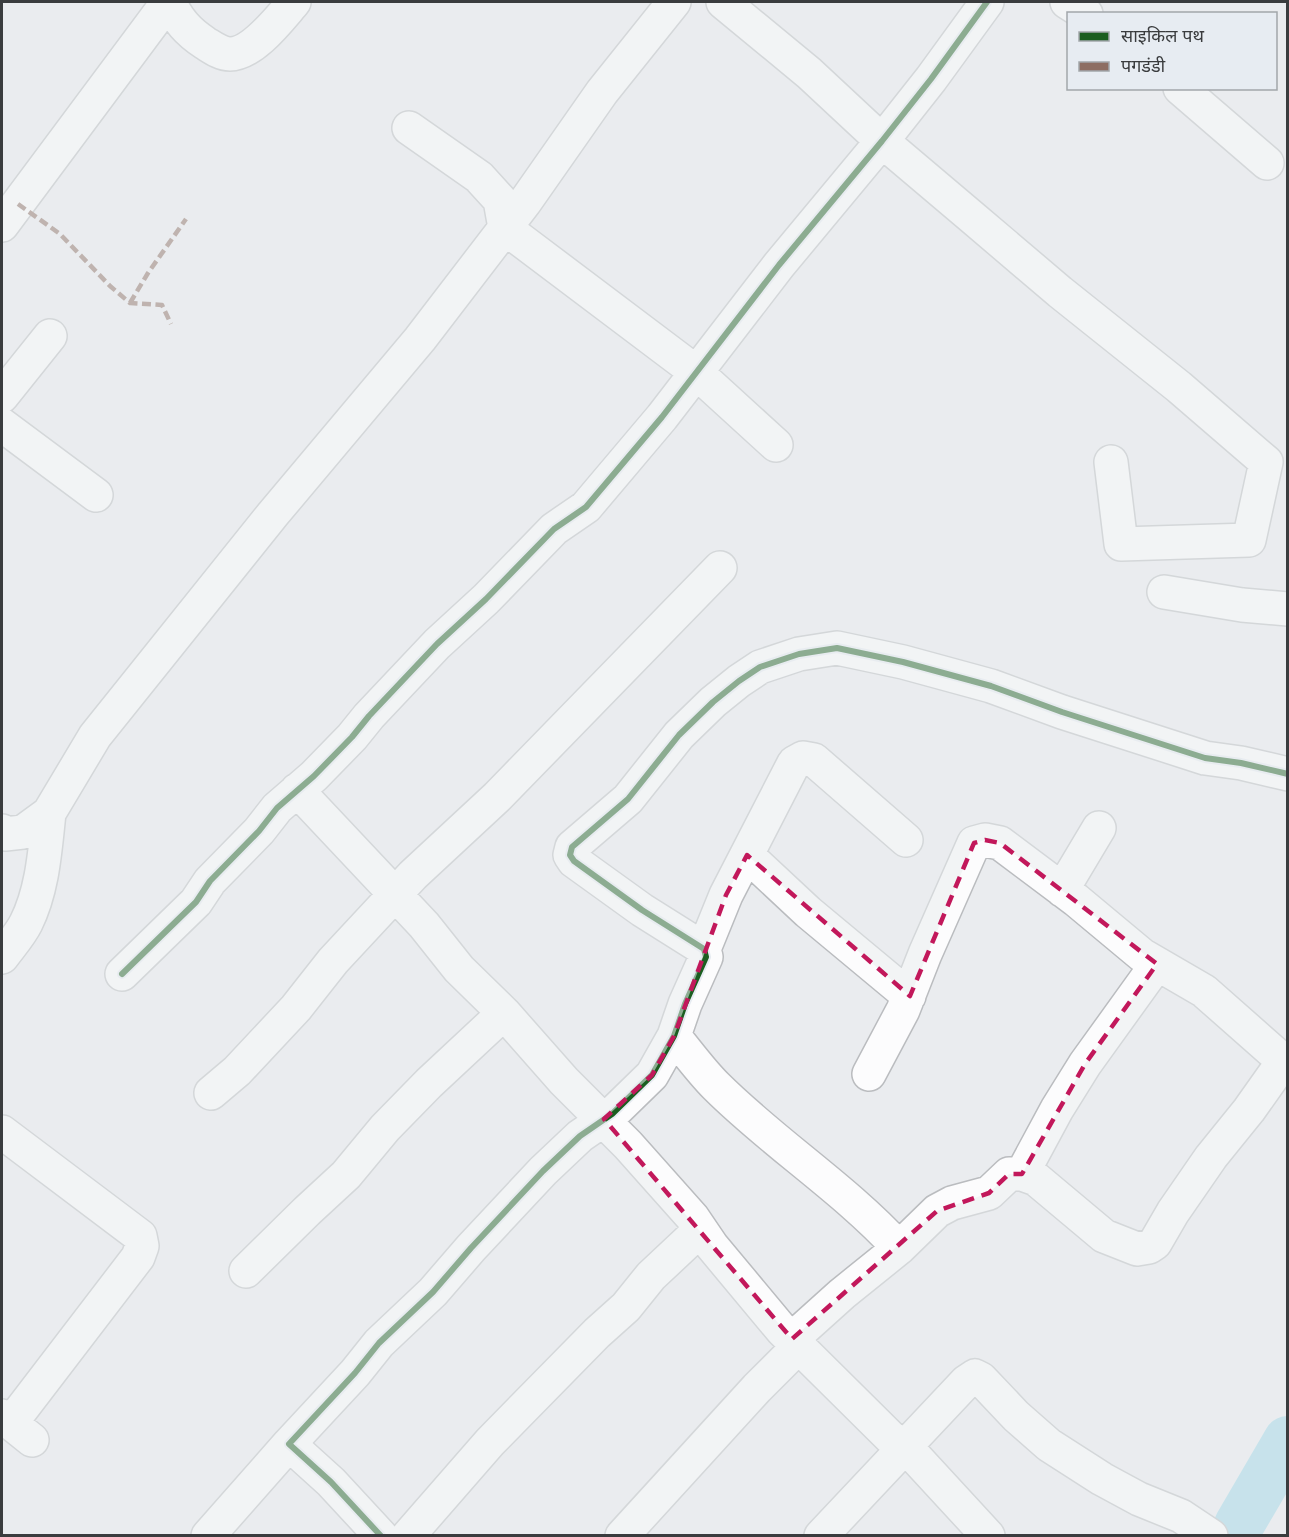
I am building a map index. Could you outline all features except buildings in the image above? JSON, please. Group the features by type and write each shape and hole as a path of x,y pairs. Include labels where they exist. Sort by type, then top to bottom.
{"street":[{"path":"2,225 169,2 177,19 191,33 220,52 229,54 240,53 256,41 294,2"},
{"path":"2,831 5,834 23,832 49,813 95,736 273,514 420,339 545,175 602,92 674,2"},
{"path":"723,2 809,73 882,141 1060,292 1179,387 1266,462 1249,540 1121,544 1111,462"},
{"path":"122,974 196,902 210,881 253,838 277,808 352,737 395,687 486,599 532,549 554,529 586,507 663,417 778,265 931,79 987,2"},
{"path":"1067,2 1083,12"},
{"path":"1182,90 1267,163"},
{"path":"410,128 479,177 500,200 505,228 696,372 776,445"},
{"path":"2,396 50,336"},
{"path":"2,425 96,495"},
{"path":"211,1093 237,1071 296,1008 333,961 413,875 497,796 720,568"},
{"path":"1164,592 1242,605 1287,609"},
{"path":"705,948 642,910 574,861 570,855 572,847 628,800 679,735 713,702 760,667 799,654 837,648 903,662 991,686 1159,745 1205,758 1287,774"},
{"path":"208,1536 355,1373 379,1343 433,1292 543,1171 580,1136 617,1108 652,1075 674,1036 685,1004 706,957 705,948 726,895 794,763 803,758 814,760 906,840"},
{"path":"297,790 424,925 459,969 504,1013 564,1081 604,1119 693,1218 700,1230 762,1306 796,1343 890,1437 906,1447 988,1536"},
{"path":"2,957 25,925 33,907 40,880 49,813"},
{"path":"1062,890 1099,828"},
{"path":"622,1536 842,1294 899,1248 937,1211 952,1203 989,1193 1010,1174 1022,1174 1036,1179 1104,1236 1137,1249 1149,1247 1155,1243 1173,1212 1211,1157 1285,1064 1204,991 1157,964 1118,936 1000,843 985,840 974,843 909,996 869,1074"},
{"path":"747,855 808,912 909,996"},
{"path":"1022,1174 1057,1109 1085,1064 1157,964"},
{"path":"246,1271 346,1175 385,1128 429,1083 504,1013"},
{"path":"674,1036 715,1085 822,1179 878,1224 899,1248"},
{"path":"2,1132 140,1236 142,1246 138,1257 15,1426"},
{"path":"408,1536 490,1442 597,1333 626,1307 651,1276 700,1230"},
{"path":"821,1536 966,1382 975,1376 981,1379 1016,1416 1049,1445 1102,1479 1139,1499 1181,1516 1211,1536"},
{"path":"289,1444 331,1482 381,1536"}],"highlighted area":[{"path":"985,840 1000,843 1157,964 1085,1064 1022,1174 1009,1174 989,1193 937,1211 792,1339 604,1119 652,1075 674,1036 726,895 747,855 910,996 974,843"}],"waterway":[{"path":"1239,1525 1288,1441"}],"marked path":[{"path":"18,204 60,234 110,286 130,303 162,305 171,324"},
{"path":"130,303 186,219"}],"cycle path":[{"path":"122,974 196,902 210,881 259,831 277,808 314,776 437,644 486,599 554,529 586,507 662,417 779,265 882,141 987,2"},
{"path":"381,1536 331,1482 289,1444 355,1373 379,1343 433,1292 543,1171 580,1136 612,1114 652,1075 674,1036 685,1004 706,957 704,949 642,910 574,861 570,855 572,847 628,799 679,735 713,702 760,667 799,654 837,648 903,662 991,686 1062,712 1205,758 1241,763 1288,774"}]}
